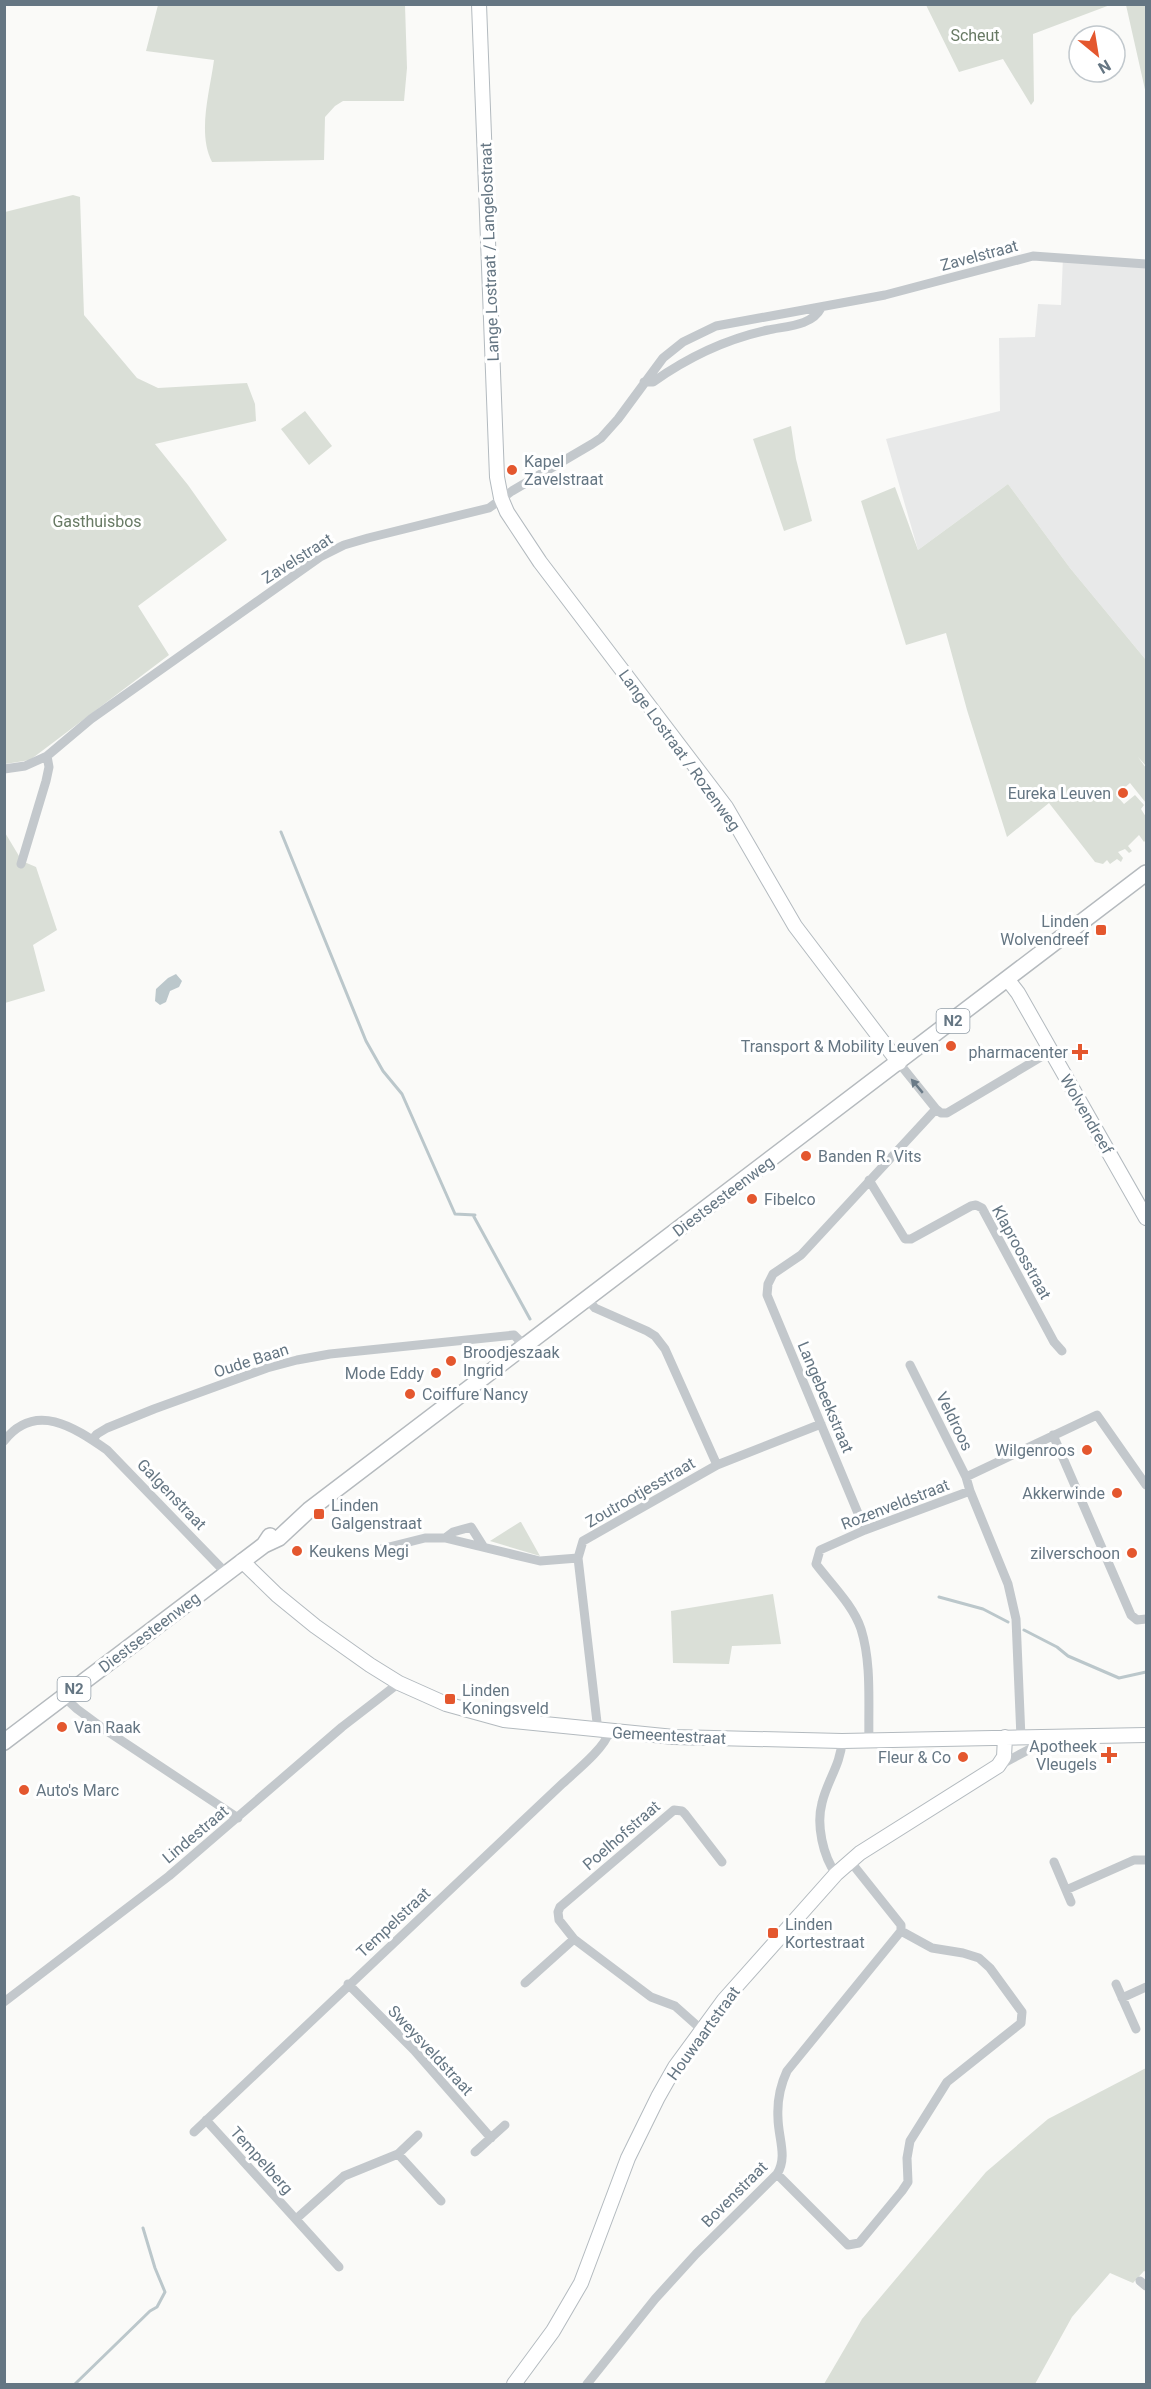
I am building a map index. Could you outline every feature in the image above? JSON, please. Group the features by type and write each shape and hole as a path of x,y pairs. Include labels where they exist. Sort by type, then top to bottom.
{"main road":[{"name":"Diestsesteenweg","path":"4,1742 242,1561 292,1529 300,1517 1146,873"}],"street":[{"name":"Lange Lostraat / Langelostraat","path":"480,4 498,477 501,498"},
{"name":"Zavelstraat","path":"4,769 25,766 47,756 91,719 320,557 368,538 482,510 601,438 663,358 673,349 705,330 734,321 821,308 885,295 1034,256 1146,264"},
{"name":"Zavelstraat","path":"644,382 653,382 711,348 765,330 807,321 815,317 821,308"},
{"name":"Lange Lostraat / Rozenweg","path":"501,498 507,512 540,562 726,807 804,939 898,1063"},
{"path":"21,864 46,781 49,767 47,756"},
{"name":"Wolvendreef","path":"1008,980 1146,1218"},
{"path":"898,1063 936,1108 941,1113 947,1113 1051,1051"},
{"path":"868,1180 936,1108"},
{"name":"Langebeekstraat","path":"865,1530 767,1295 768,1284 773,1275 801,1255 868,1180"},
{"name":"Klaproosstraat","path":"868,1180 905,1239 911,1239 971,1206 976,1204 982,1208 1054,1342 1062,1351"},
{"name":"Zoutrootjesstraat","path":"578,1557 583,1541 717,1465 665,1349 655,1336 594,1308 587,1299"},
{"name":"Oude Baan","path":"92,1440 107,1428 154,1409 267,1368 297,1360 330,1354 514,1335 525,1346"},
{"name":"Veldroos","path":"910,1365 966,1477 970,1491"},
{"path":"966,1477 1097,1415 1146,1485"},
{"path":"4,1441 16,1427 28,1421 47,1419 92,1440"},
{"path":"717,1465 821,1424"},
{"path":"1053,1436 1131,1615 1137,1620 1146,1619"},
{"name":"Galgenstraat","path":"92,1440 107,1450 226,1573"},
{"name":"Rozenveldstraat","path":"869,1741 867,1663 861,1628 852,1611 816,1564 820,1550 865,1530 970,1491 1008,1584 1016,1619 1025,1743"},
{"path":"445,1538 453,1532 471,1527 483,1546"},
{"path":"377,1550 425,1538 445,1538 540,1561 578,1557 604,1731"},
{"name":"Gemeentestraat","path":"242,1561 277,1595 332,1640 399,1683 446,1704 504,1720 674,1737 842,1741 1005,1737 1025,1743 1146,1735"},
{"name":"Lindestraat","path":"4,2002 123,1914 335,1733 399,1683"},
{"path":"64,1697 104,1729 238,1818"},
{"name":"Tempelstraat","path":"194,2132 608,1739 604,1731"},
{"path":"998,1766 1004,1757 1005,1737"},
{"path":"836,1874 826,1853 820,1816 821,1803 840,1758 842,1741"},
{"name":"Houwaartstraat","path":"514,2385 553,2331 581,2283 641,2131 675,2067 731,1992 850,1861 998,1766 1025,1743"},
{"name":"Poelhofstraat","path":"702,2030 675,2006 651,1997 574,1939 559,1920 558,1912 560,1907 674,1810 685,1814 723,1862"},
{"path":"1066,1890 1134,1860 1146,1860"},
{"path":"777,2174 848,2245 859,2243 908,2182 907,2158 910,2141 947,2082 1020,2023 1022,2012 990,1968 979,1958 932,1948 901,1931 902,1924 850,1861"},
{"path":"1054,1862 1071,1902"},
{"name":"Bovenstraat","path":"587,2385 655,2299 696,2254 777,2174 781,2168 783,2156 778,2101 788,2071 901,1931"},
{"path":"525,1983 574,1939"},
{"name":"Sweysveldstraat","path":"348,1984 414,2050 491,2138"},
{"path":"1116,1984 1136,2029"},
{"path":"1122,1998 1146,1987"},
{"name":"Tempelberg","path":"206,2120 339,2267"},
{"path":"475,2152 506,2125"},
{"name":"Tempelberg","path":"296,2219 344,2176 398,2154 418,2135"},
{"path":"398,2154 441,2200"}],"shaded area":[{"path":"1063,257 1146,264 1146,660 1070,568 1008,484 918,550 886,439 1000,411 999,338 1035,337 1038,304 1061,305"},
{"path":"176,974 182,981 179,987 170,991 166,1002 160,1005 155,1001 156,989"}],"green space":[{"path":"158,5 405,5 407,68 404,101 343,101 335,106 325,117 324,160 212,162 205,138 205,125 214,60 146,51"},
{"name":"Scheut","path":"926,5 1110,5 1033,34 1034,101 1031,105 1003,59 959,72"},
{"path":"1126,5 1146,5 1146,94"},
{"name":"Gasthuisbos","path":"73,195 80,197 84,315 137,378 158,388 247,383 255,404 256,421 155,444 227,540 138,606 169,655 30,760 5,764 5,212"},
{"path":"305,411 332,446 309,465 281,429"},
{"path":"791,426 796,459 812,521 784,531 753,439"},
{"path":"1008,484 1070,568 1146,660 1146,766 1138,757 1146,768 1146,803 1130,783 1116,795 1124,804 1135,795 1144,805 1141,809 1146,817 1146,840 1144,842 1139,835 1128,846 1132,851 1129,853 1125,849 1118,852 1123,858 1121,862 1117,859 1110,864 1107,860 1103,864 1095,862 1049,803 1007,837 967,710 946,633 906,645 861,501 895,487 918,550"},
{"path":"4,831 22,861 36,867 57,930 33,945 45,991 5,1003"},
{"path":"521,1522 540,1556 490,1541"},
{"path":"773,1594 781,1644 732,1646 729,1664 673,1663 671,1611"},
{"path":"1146,2068 1146,2272 1144,2271 1133,2283 1110,2273 1072,2317 1035,2384 824,2384 862,2319 986,2172 1048,2119"}],"waterway":[{"path":"281,832 366,1041 383,1071 402,1094 455,1214 475,1215"},
{"path":"473,1215 530,1319"},
{"path":"939,1597 983,1609 1008,1622"},
{"path":"1024,1630 1057,1647 1068,1656 1119,1678 1146,1672"},
{"path":"75,2384 150,2311 157,2307 165,2292 143,2228"}],"place":[{"name":"Kapel Zavelstraat","path":"512,470"},
{"name":"Eureka Leuven","path":"1123,793"},
{"name":"Linden Wolvendreef","path":"1101,930"},
{"name":"Transport & Mobility Leuven","path":"951,1046"},
{"name":"pharmacenter","path":"1080,1052"},
{"name":"Banden R. Vits","path":"806,1156"},
{"name":"Fibelco","path":"752,1199"},
{"name":"Broodjeszaak Ingrid","path":"451,1361"},
{"name":"Mode Eddy","path":"436,1373"},
{"name":"Coiffure Nancy","path":"410,1394"},
{"name":"Wilgenroos","path":"1087,1450"},
{"name":"Akkerwinde","path":"1117,1493"},
{"name":"Linden Galgenstraat","path":"319,1514"},
{"name":"Keukens Megi","path":"297,1551"},
{"name":"zilverschoon","path":"1132,1553"},
{"name":"Linden Koningsveld","path":"450,1699"},
{"name":"Van Raak","path":"62,1727"},
{"name":"Apotheek Vleugels","path":"1109,1755"},
{"name":"Fleur & Co","path":"963,1757"},
{"name":"Auto's Marc","path":"24,1790"},
{"name":"Linden Kortestraat","path":"773,1933"}]}
